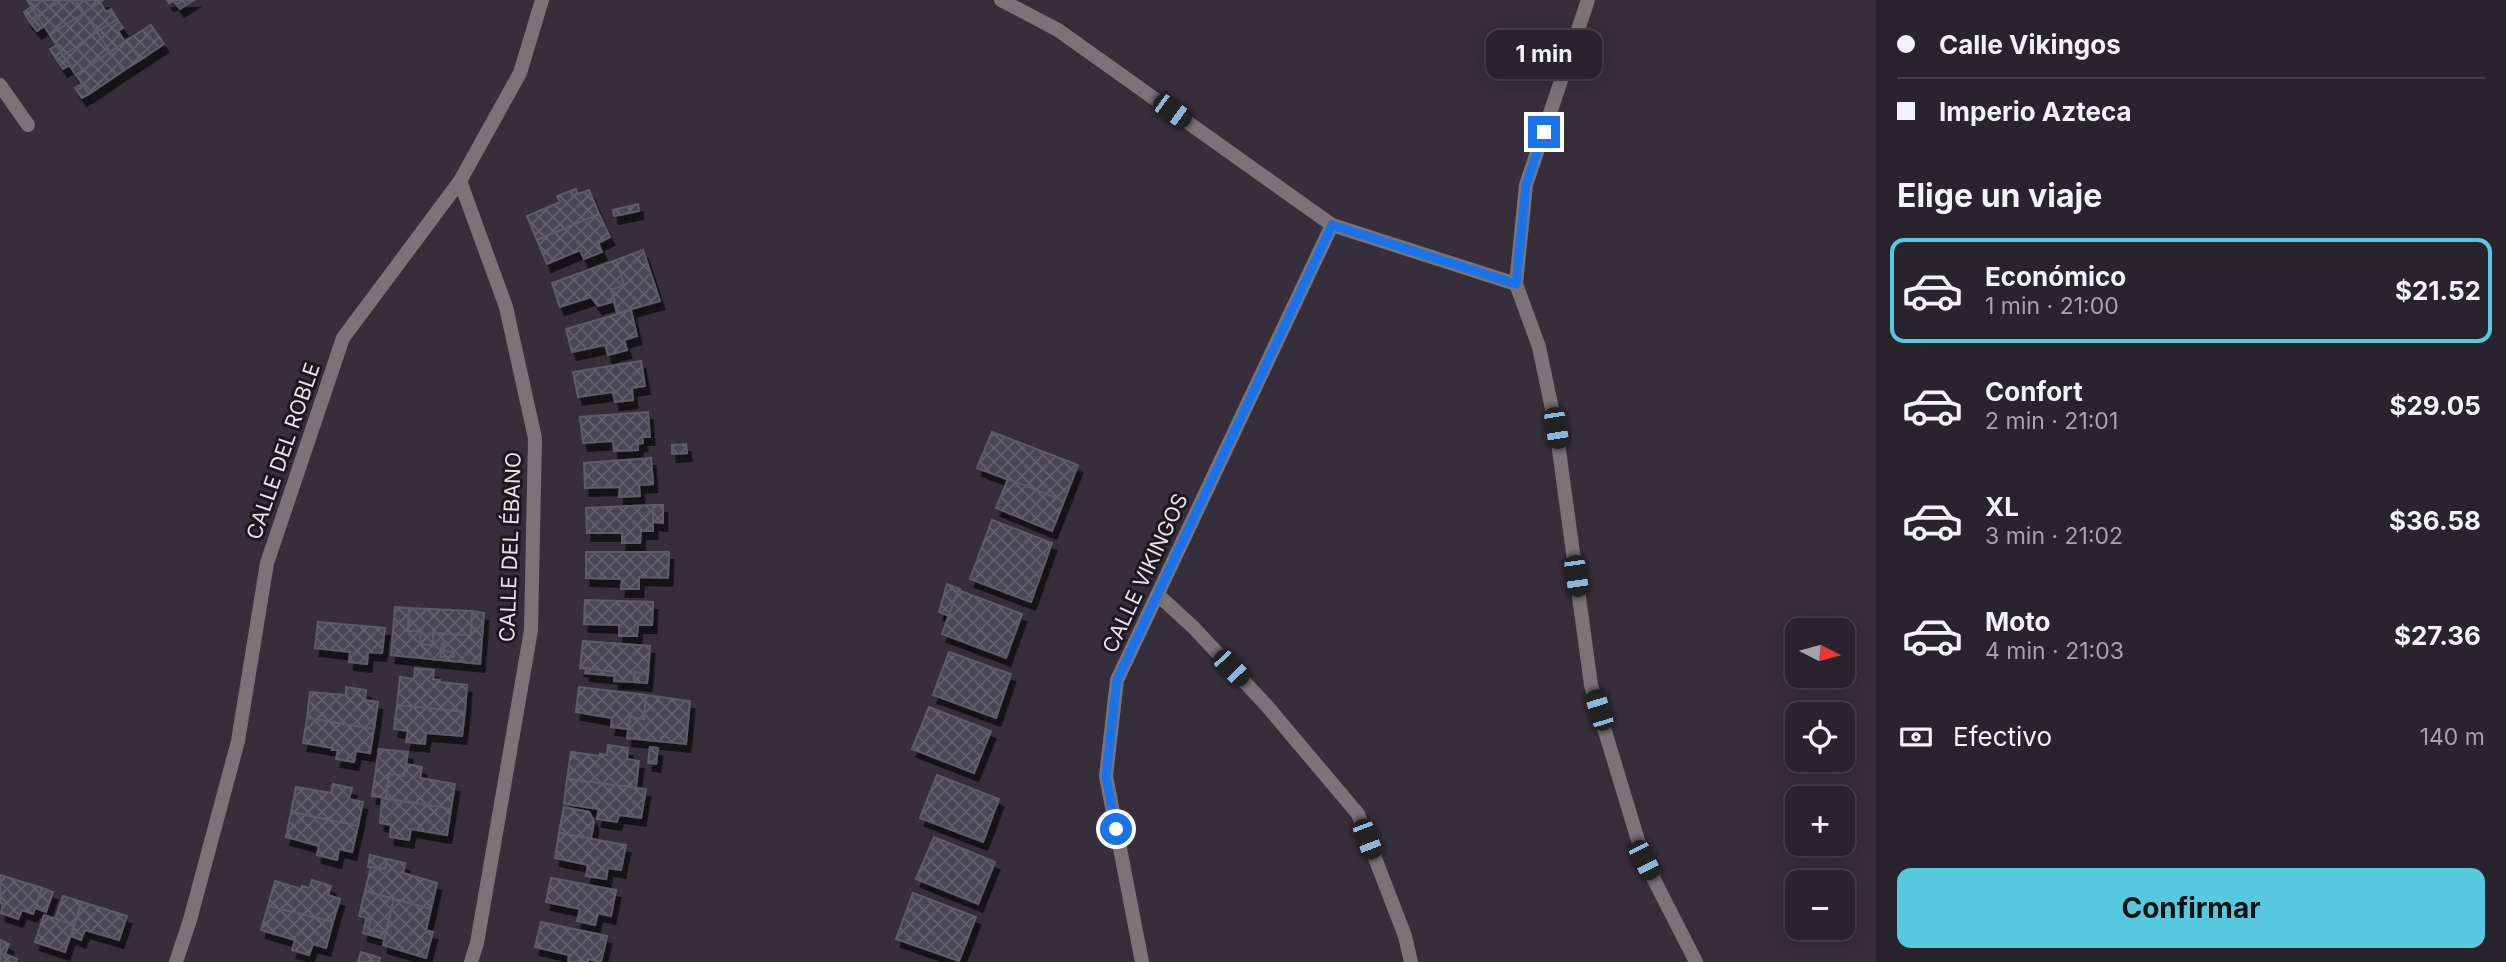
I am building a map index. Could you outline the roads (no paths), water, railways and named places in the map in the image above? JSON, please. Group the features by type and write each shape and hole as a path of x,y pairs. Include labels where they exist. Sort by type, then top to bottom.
{"street":[{"name":"CALLE DEL ROBLE","path":"176,962 190,920 238,741 267,563 343,338 460,181 520,73 542,0"},
{"path":"1001,0 1058,30 1332,225 1516,284"},
{"path":"1588,0 1526,185 1516,284 1539,347 1556,428 1591,685 1644,860 1696,962"},
{"path":"0,85 28,125"},
{"name":"CALLE DEL ÉBANO","path":"460,181 506,307 535,438 531,630 477,943 471,962"},
{"name":"CALLE VIKINGOS","path":"1142,962 1106,776 1117,680 1332,225"},
{"path":"1158,595 1193,627 1267,706 1358,814 1405,936 1411,962"}]}
